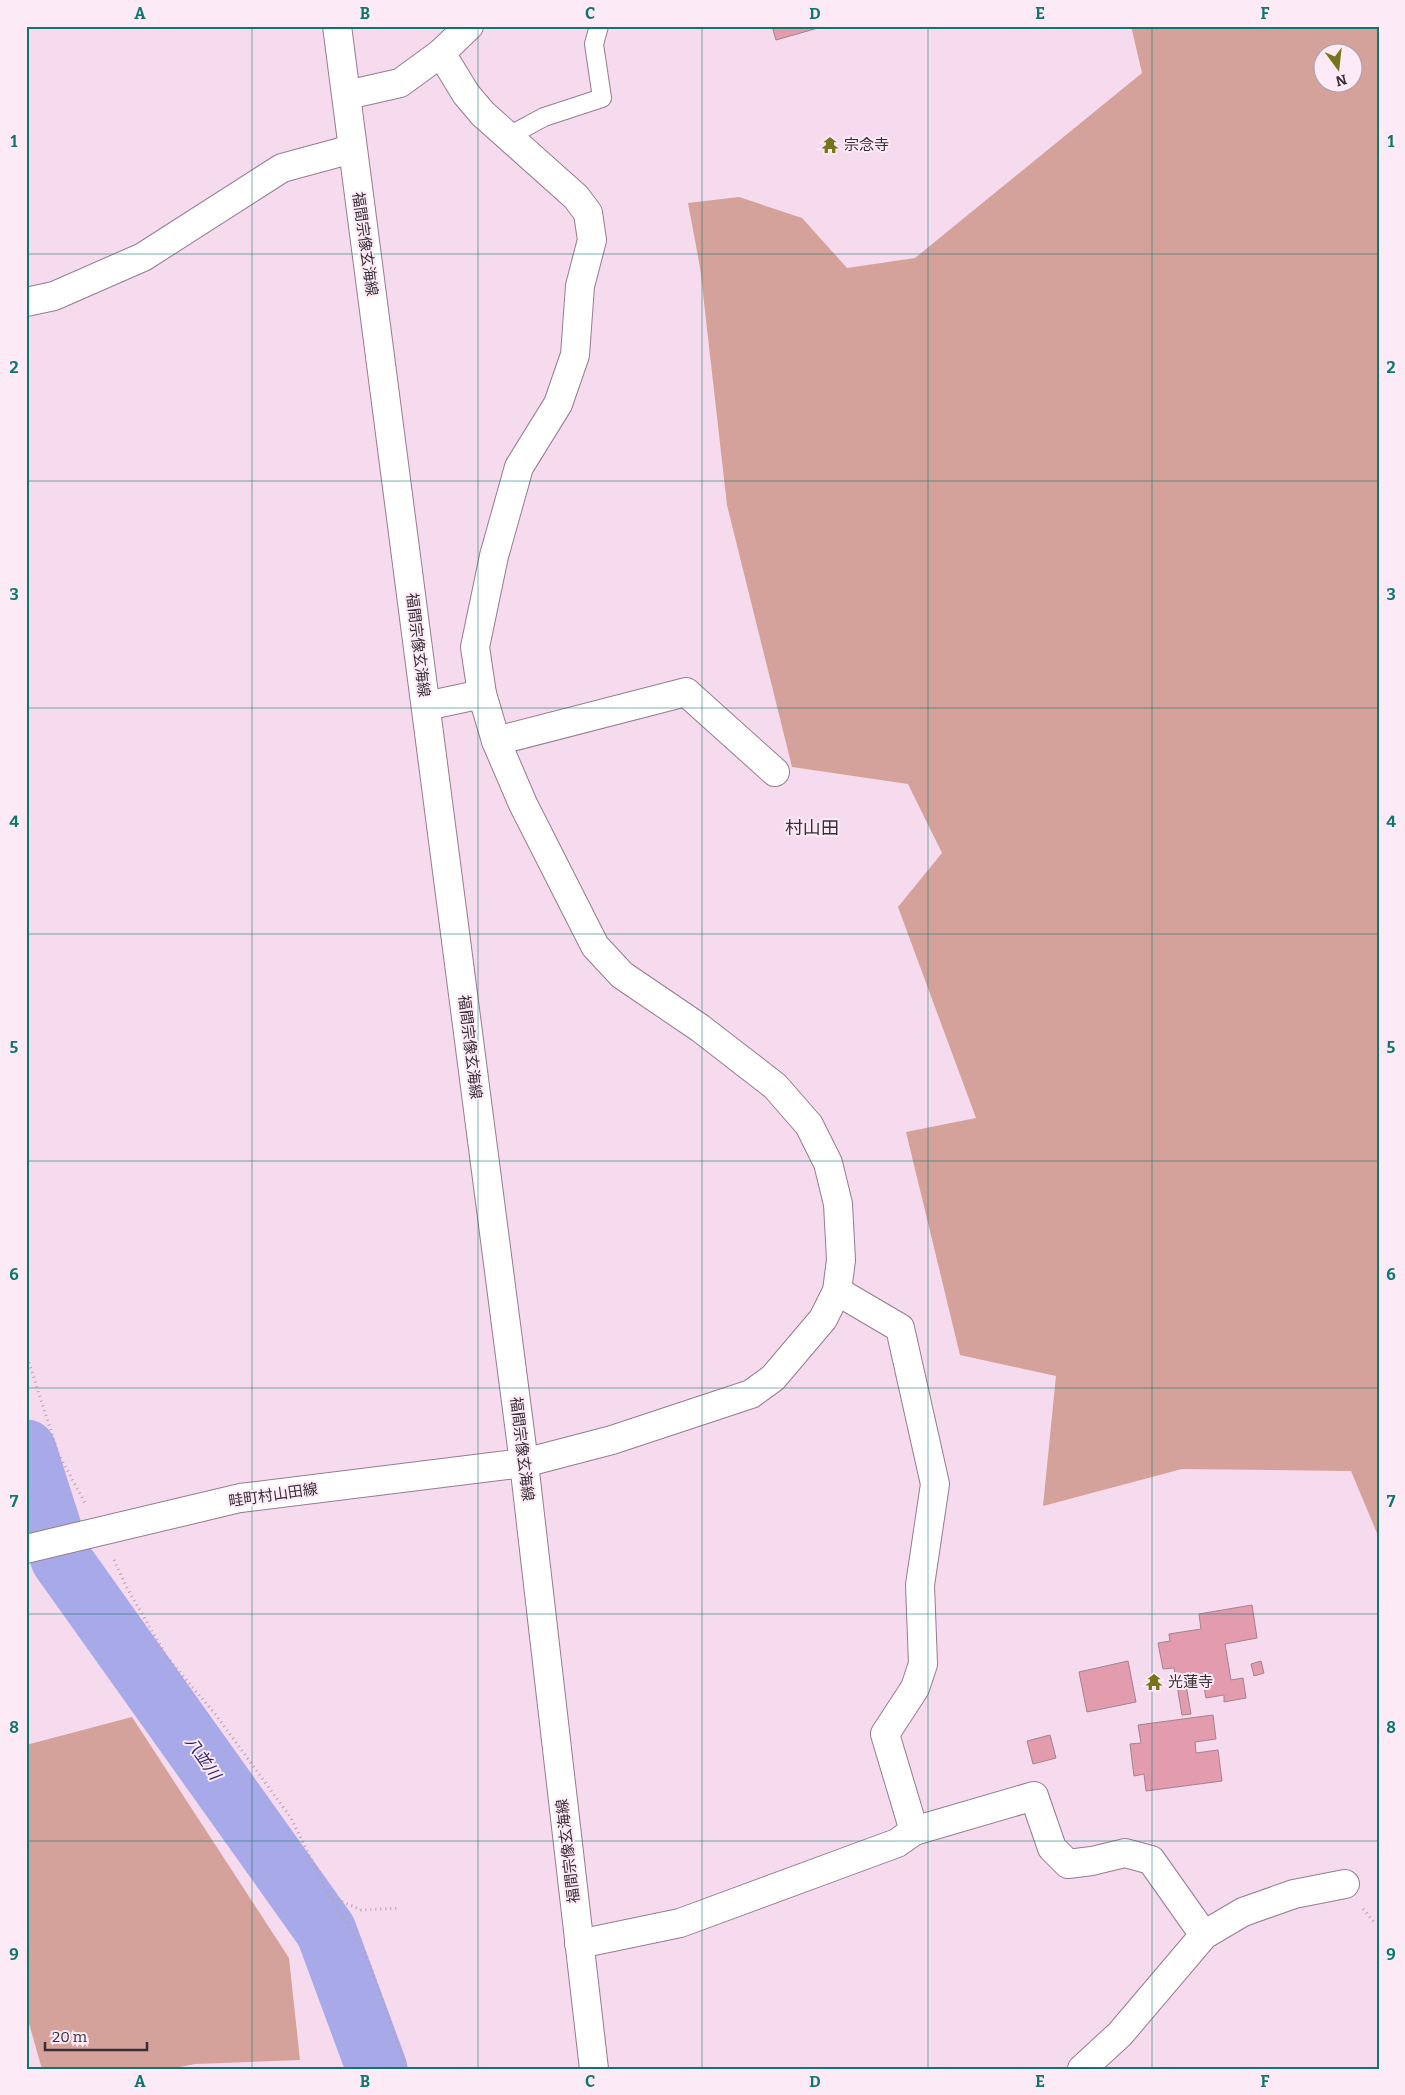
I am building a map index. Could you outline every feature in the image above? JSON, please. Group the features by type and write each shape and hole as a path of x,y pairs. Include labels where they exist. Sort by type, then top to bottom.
{"street":[{"name":"福間宗像玄海線","path":"337,26 524,1463 594,2069"},
{"path":"347,96 400,83 441,53 469,26"},
{"name":"畦町村山田線","path":"32,1548 240,1498 524,1463 612,1440 751,1394 773,1378 823,1319 837,1291 841,1260 838,1204 828,1163 809,1125 775,1086 700,1028 622,976 596,946 523,804 496,741 482,694 475,647 494,556 519,467 558,404 575,355 580,286 592,240 588,213 576,197 507,137 466,94 441,53"},
{"path":"26,302 54,296 143,257 282,168 352,148"},
{"path":"496,741 686,692 775,772"},
{"path":"426,706 482,694"},
{"path":"837,1291 900,1328 935,1484 920,1586 923,1664 915,1688 885,1734 914,1831"},
{"path":"579,1944 680,1923 897,1843 914,1831 1034,1796 1052,1848 1068,1864 1092,1861 1125,1853 1151,1860 1204,1936"},
{"path":"1082,2069 1120,2034 1204,1936 1242,1912 1294,1894 1345,1884"}],"lane":[{"path":"507,137 544,117 602,98 594,44 599,26"}],"path":[{"path":"26,1353 58,1453 101,1531 127,1588 167,1657 216,1715 291,1818 329,1896 366,1954 407,2069"},
{"path":"329,1896 361,1910 399,1908"}],"shaded area":[{"path":"1131,26 1379,26 1379,1538 1351,1471 1182,1469 1043,1506 1056,1376 960,1355 906,1132 976,1118 898,907 942,853 908,784 792,767 727,505 700,267 688,203 739,197 802,218 847,268 915,258 1142,73"},
{"path":"132,1717 289,1958 300,2060 195,2064 169,2069 42,2069 26,2013 26,1745"}],"building":[{"path":"772,26 825,26 776,40"},
{"path":"1252,1605 1257,1638 1225,1644 1231,1680 1243,1678 1246,1698 1224,1702 1224,1695 1206,1698 1203,1682 1186,1685 1191,1714 1182,1715 1174,1668 1163,1669 1158,1643 1170,1641 1169,1634 1201,1629 1199,1614"},
{"path":"1128,1661 1136,1702 1087,1712 1079,1672"},
{"path":"1261,1661 1264,1673 1254,1676 1251,1664"},
{"path":"1213,1715 1216,1739 1195,1742 1196,1753 1218,1750 1222,1781 1146,1791 1144,1774 1134,1776 1130,1744 1141,1743 1138,1725"},
{"path":"1050,1735 1056,1758 1033,1764 1027,1741"}],"waterway":[{"name":"八並川","path":"26,1450 61,1559 326,1931 377,2069"}],"place":[{"name":"宗念寺","path":"830,145"},
{"name":"光蓮寺","path":"1154,1682"}],"district":[{"name":"村山田","path":"812,828"}]}
